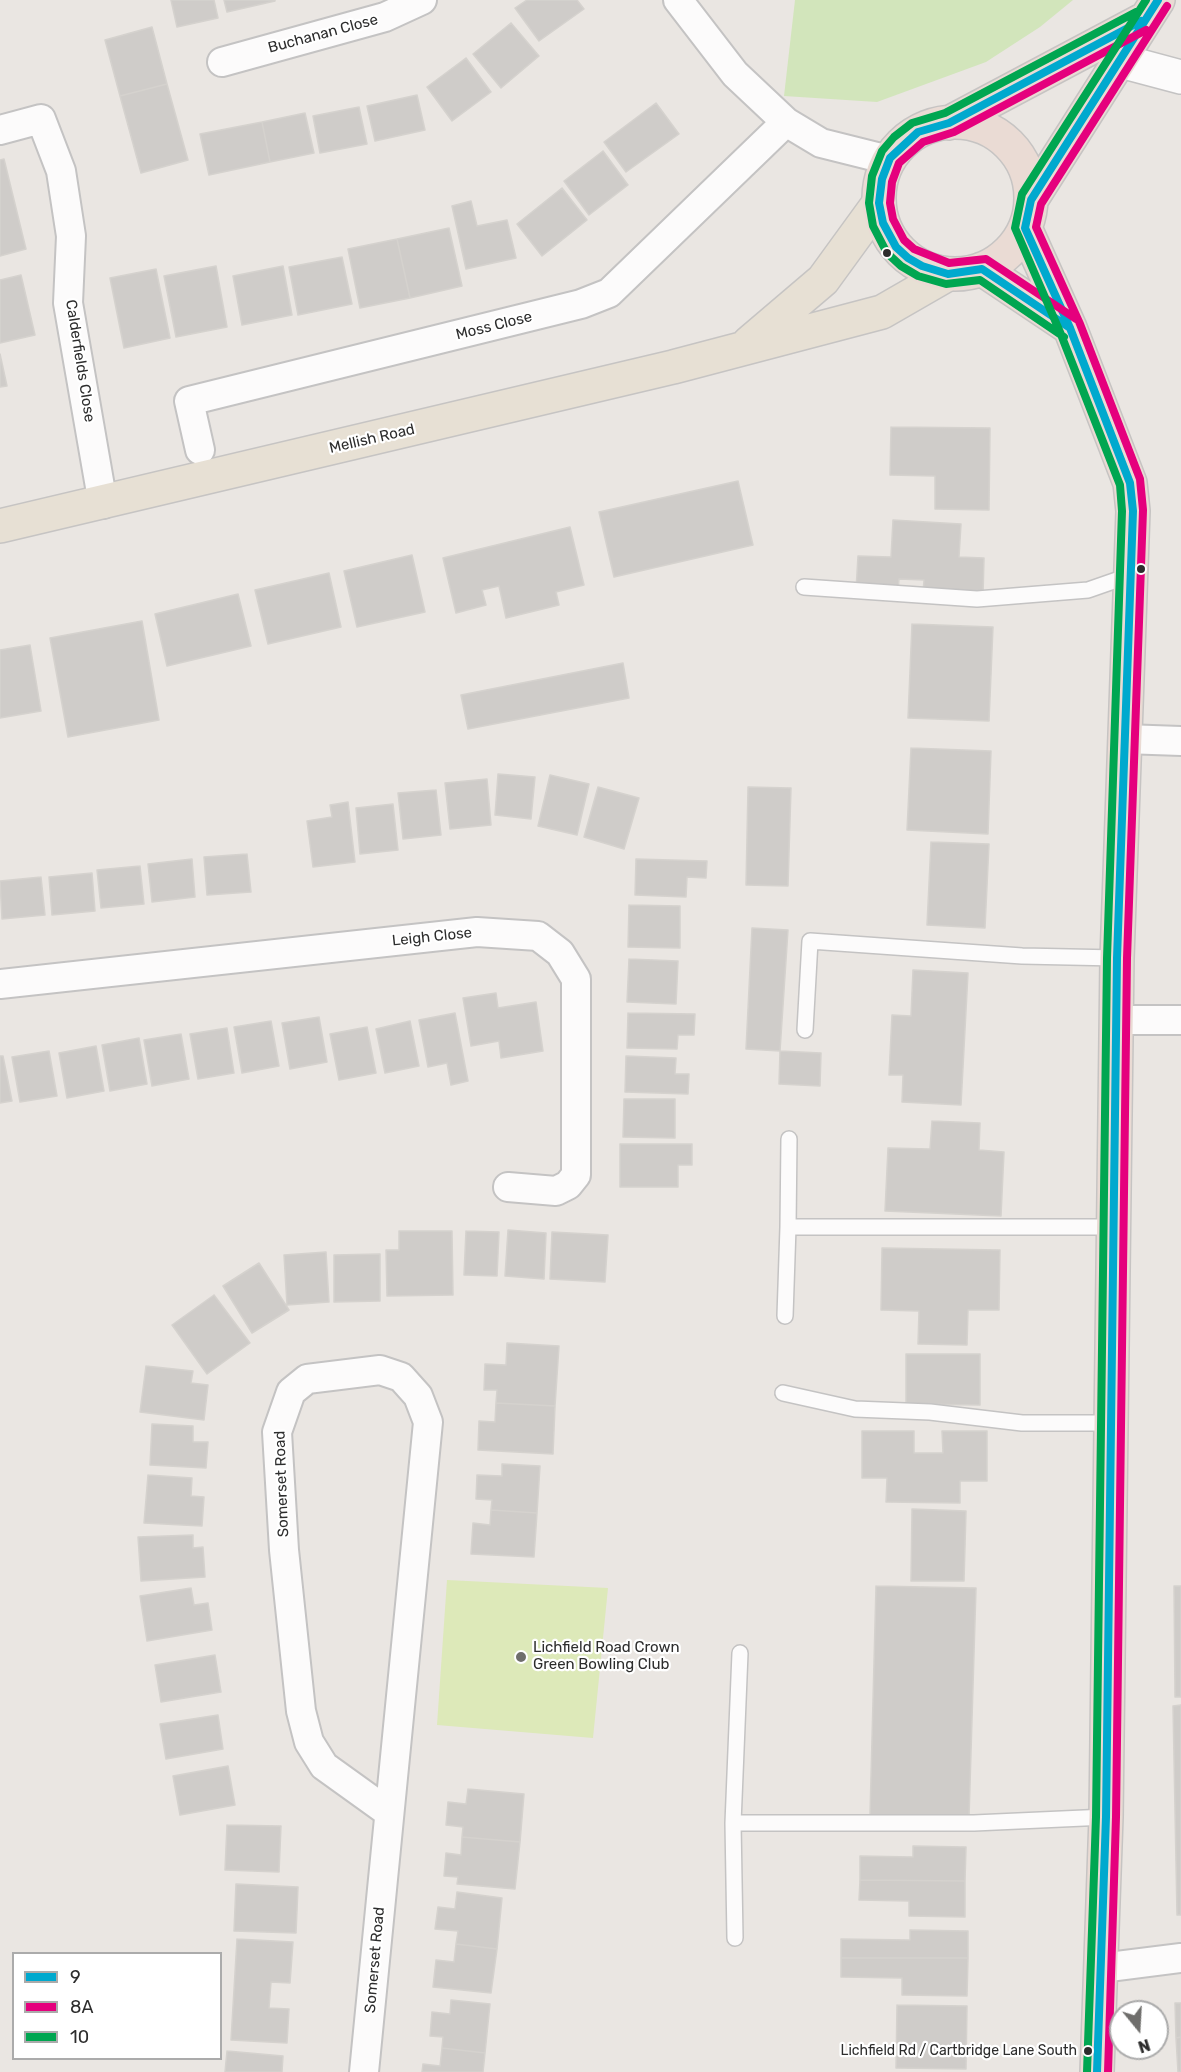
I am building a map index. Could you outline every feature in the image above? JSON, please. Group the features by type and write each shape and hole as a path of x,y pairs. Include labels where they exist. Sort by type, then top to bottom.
{"highway":[{"path":"1154,8 1117,60 1028,214 1009,252 982,269 948,274 922,266 896,246 883,223 879,203 882,179 889,160 901,145 918,132 949,123 1154,8"},
{"path":"949,123 975,124 989,130 1009,144 1023,164 1029,181 1028,214 1130,483 1133,511 1117,958 1106,1817 1097,2072"},
{"path":"982,269 1070,328"}],"main road":[{"name":"Mellish Road","path":"743,348 823,280 879,203"},
{"name":"Mellish Road","path":"0,526 103,504 882,312 948,274"}],"street":[{"name":"Buchanan Close","path":"222,62 385,17 422,0"},
{"path":"678,0 735,74 786,122 822,143 889,160"},
{"path":"1117,60 1181,77"},
{"name":"Calderfields Close","path":"0,130 41,119 61,171 71,236 68,303 103,504"},
{"name":"Moss Close","path":"200,450 189,401 558,310 609,293 786,122"},
{"path":"1124,739 1181,741"},
{"name":"Leigh Close","path":"0,984 477,932 538,936 560,953 576,979 576,1175 567,1185 556,1191 508,1187"},
{"path":"1117,1020 1181,1020"},
{"name":"Somerset Road","path":"364,2072 428,1422 418,1396 401,1377 380,1370 307,1379 291,1392 277,1432 284,1550 301,1711 309,1742 324,1766 388,1812"},
{"path":"1101,1968 1181,1958"}],"lane":[{"path":"804,587 977,599 1088,590 1131,575"},
{"path":"806,1030 810,941 1022,956 1117,958"},
{"path":"784,1316 789,1139"},
{"path":"788,1227 1113,1227"},
{"path":"783,1393 855,1409 930,1412 1022,1423 1110,1423"},
{"path":"735,1938 733,1823 740,1653"},
{"path":"733,1823 974,1823 1106,1817"}],"green space":[{"path":"795,0 1073,0 1040,27 986,62 877,102 784,96"},
{"name":"Lichfield Road Crown Green Bowling Club","path":"447,1580 608,1588 593,1738 437,1725"}],"building":[{"path":"171,0 214,0 218,18 177,27"},
{"path":"224,0 275,0 275,1 227,12"},
{"path":"527,0 577,0 584,9 539,41 515,8"},
{"path":"511,23 539,56 501,88 473,54"},
{"path":"152,27 167,84 120,96 105,40"},
{"path":"466,58 491,92 452,121 427,87"},
{"path":"167,84 188,160 141,173 120,96"},
{"path":"417,95 425,130 375,141 367,106"},
{"path":"656,103 679,134 626,172 604,142"},
{"path":"359,107 367,144 320,153 313,116"},
{"path":"305,113 314,153 270,162 262,122"},
{"path":"262,122 270,162 209,175 200,134"},
{"path":"603,151 628,185 589,215 564,181"},
{"path":"4,159 26,249 0,256 0,160"},
{"path":"562,188 587,220 542,256 517,224"},
{"path":"471,201 477,226 507,220 516,258 466,269 452,206"},
{"path":"449,228 462,286 410,298 397,239"},
{"path":"397,239 410,298 360,308 348,249"},
{"path":"342,257 352,304 298,315 289,267"},
{"path":"216,266 227,327 176,337 164,276"},
{"path":"283,266 292,315 242,325 233,276"},
{"path":"156,269 170,338 124,348 110,278"},
{"path":"21,275 35,335 0,343 0,280"},
{"path":"0,354 7,386 0,387"},
{"path":"891,427 990,428 989,510 935,509 935,476 890,475"},
{"path":"738,481 753,545 614,577 599,512"},
{"path":"893,520 961,524 959,557 984,558 983,596 923,593 924,580 899,579 898,592 856,590 858,556 891,557"},
{"path":"570,527 584,585 556,592 559,605 506,618 499,586 482,590 486,605 456,613 443,558"},
{"path":"412,555 425,612 357,627 344,571"},
{"path":"329,573 341,627 268,644 255,590"},
{"path":"238,594 251,646 167,666 155,614"},
{"path":"142,621 159,720 68,737 50,638"},
{"path":"912,624 993,627 989,721 908,718"},
{"path":"30,645 41,711 0,718 0,650"},
{"path":"623,663 629,698 468,729 461,695"},
{"path":"911,748 991,751 988,834 907,830"},
{"path":"498,774 535,777 531,819 495,815"},
{"path":"550,775 589,784 577,835 538,826"},
{"path":"487,779 491,825 450,829 445,783"},
{"path":"598,787 639,798 624,849 584,837"},
{"path":"748,787 791,788 788,886 746,885"},
{"path":"436,790 441,835 403,839 398,793"},
{"path":"348,802 355,862 313,867 307,821 332,817 330,805"},
{"path":"393,804 398,850 360,854 356,808"},
{"path":"931,842 989,844 985,928 927,925"},
{"path":"247,854 251,892 207,895 204,857"},
{"path":"192,859 195,897 152,902 148,864"},
{"path":"636,859 707,861 706,878 687,877 686,897 635,895"},
{"path":"140,866 144,904 101,908 97,870"},
{"path":"92,873 95,911 52,915 49,877"},
{"path":"41,877 45,915 2,919 0,881"},
{"path":"629,905 680,906 680,948 628,947"},
{"path":"752,928 788,930 780,1051 746,1049"},
{"path":"629,959 678,961 676,1004 627,1002"},
{"path":"913,970 968,973 961,1105 902,1102 903,1075 889,1075 892,1015 911,1016"},
{"path":"496,993 498,1008 536,1002 543,1051 501,1058 499,1041 471,1046 463,998"},
{"path":"455,1013 468,1081 451,1085 447,1063 428,1067 419,1020"},
{"path":"628,1013 695,1014 694,1035 678,1035 677,1049 627,1048"},
{"path":"319,1017 327,1062 290,1069 282,1023"},
{"path":"271,1021 279,1066 242,1073 234,1027"},
{"path":"410,1021 419,1066 385,1073 376,1029"},
{"path":"367,1027 376,1073 339,1080 330,1034"},
{"path":"227,1028 234,1073 198,1079 190,1034"},
{"path":"181,1034 189,1079 152,1086 144,1040"},
{"path":"139,1038 147,1084 110,1091 102,1045"},
{"path":"96,1046 104,1091 67,1098 59,1053"},
{"path":"49,1051 57,1096 20,1102 12,1057"},
{"path":"780,1051 821,1053 820,1086 779,1084"},
{"path":"0,1056 3,1056 12,1101 0,1103"},
{"path":"626,1056 676,1058 675,1074 689,1074 688,1094 625,1092"},
{"path":"624,1099 675,1099 675,1138 623,1137"},
{"path":"932,1121 980,1123 979,1150 1004,1152 1001,1216 885,1211 888,1148 930,1149"},
{"path":"620,1144 692,1144 692,1165 678,1165 678,1187 620,1187"},
{"path":"508,1230 546,1233 544,1279 505,1276"},
{"path":"399,1231 452,1231 453,1295 387,1296 386,1250 399,1250"},
{"path":"466,1231 499,1232 497,1276 464,1275"},
{"path":"552,1232 608,1235 605,1282 550,1279"},
{"path":"882,1248 1000,1250 999,1310 968,1310 967,1345 918,1344 919,1311 881,1310"},
{"path":"326,1252 329,1302 287,1305 284,1255"},
{"path":"380,1254 380,1301 334,1302 334,1255"},
{"path":"259,1263 289,1310 252,1333 223,1286"},
{"path":"214,1295 250,1343 207,1374 172,1325"},
{"path":"507,1343 559,1346 555,1406 496,1403 497,1390 484,1390 485,1364 506,1365"},
{"path":"906,1354 980,1354 980,1405 906,1404"},
{"path":"146,1366 193,1371 191,1383 208,1385 204,1420 140,1412"},
{"path":"496,1403 555,1406 553,1454 478,1450 479,1421 495,1422"},
{"path":"152,1424 193,1426 193,1442 208,1442 206,1468 150,1465"},
{"path":"862,1431 914,1431 914,1453 943,1453 942,1431 987,1431 987,1481 960,1481 960,1503 886,1502 887,1478 862,1478"},
{"path":"502,1464 540,1466 537,1513 491,1510 492,1500 476,1499 477,1475 502,1476"},
{"path":"148,1475 192,1478 191,1496 204,1497 202,1526 144,1523"},
{"path":"912,1509 966,1511 964,1581 911,1581"},
{"path":"491,1510 537,1513 534,1557 471,1554 473,1523 490,1525"},
{"path":"193,1535 193,1548 203,1547 205,1577 141,1581 138,1537"},
{"path":"876,1586 976,1588 969,1818 870,1815"},
{"path":"1174,1586 1181,1586 1181,1697 1175,1697"},
{"path":"191,1588 194,1605 208,1603 212,1630 147,1641 140,1596"},
{"path":"215,1655 221,1692 161,1702 155,1665"},
{"path":"1181,1705 1181,1915 1177,1915 1173,1706"},
{"path":"218,1715 223,1749 166,1759 160,1724"},
{"path":"228,1766 235,1805 180,1815 173,1776"},
{"path":"468,1789 524,1794 520,1842 462,1837 463,1827 446,1825 448,1802 466,1804"},
{"path":"227,1825 281,1826 279,1872 225,1870"},
{"path":"462,1837 520,1842 515,1889 457,1884 458,1877 444,1876 446,1853 461,1855"},
{"path":"913,1846 966,1847 965,1881 860,1880 860,1856 913,1857"},
{"path":"860,1880 965,1881 965,1917 909,1916 909,1901 859,1900"},
{"path":"236,1884 298,1887 296,1933 234,1931"},
{"path":"457,1892 502,1898 497,1949 456,1944 458,1931 435,1929 438,1907 455,1909"},
{"path":"910,1930 968,1931 968,1958 841,1958 841,1939 910,1940"},
{"path":"237,1939 293,1942 290,1983 271,1982 269,2008 289,2009 287,2043 231,2040"},
{"path":"456,1944 497,1949 491,1993 433,1987 436,1960 454,1962"},
{"path":"841,1958 968,1958 967,1996 902,1995 902,1978 841,1977"},
{"path":"451,2000 490,2004 485,2053 442,2048 443,2037 430,2036 432,2012 450,2014"},
{"path":"1175,2003 1181,2003 1181,2037 1176,2038"},
{"path":"897,2005 967,2006 966,2069 896,2068"},
{"path":"1181,2037 1181,2072 1178,2072 1176,2038"},
{"path":"442,2048 485,2053 483,2072 422,2072 423,2064 440,2066"},
{"path":"227,2051 283,2056 282,2072 225,2072"}],"transit line":[{"name":"10","path":"1087,2072 1096,1817 1107,958 1122,511 1120,485 1060,332 1015,228 1022,194 1146,0"},
{"name":"9","path":"1097,2072 1106,1817 1117,958 1133,511 1130,483 1070,328 1025,228 1031,200 1158,0"},
{"name":"8A","path":"1108,2072 1116,1817 1127,958 1143,510 1140,479 1080,324 1036,227 1041,204 1167,6"},
{"name":"10","path":"1064,337 980,280 946,284 918,276 901,266 887,253 873,226 869,203 872,176 882,151 894,137 912,123 945,113 1136,12"},
{"name":"9","path":"1070,328 982,269 948,274 922,266 908,258 896,247 883,223 879,203 882,179 890,158 918,132 949,123 1141,21"},
{"name":"8A","path":"1076,319 986,259 949,263 914,249 904,240 893,219 890,203 892,182 899,163 923,142 954,132 1146,30"}],"place":[{"name":"Lichfield Road Crown Green Bowling Club","path":"521,1657"},
{"name":"Lichfield Rd / Cartbridge Lane South","path":"1088,2051"}]}
